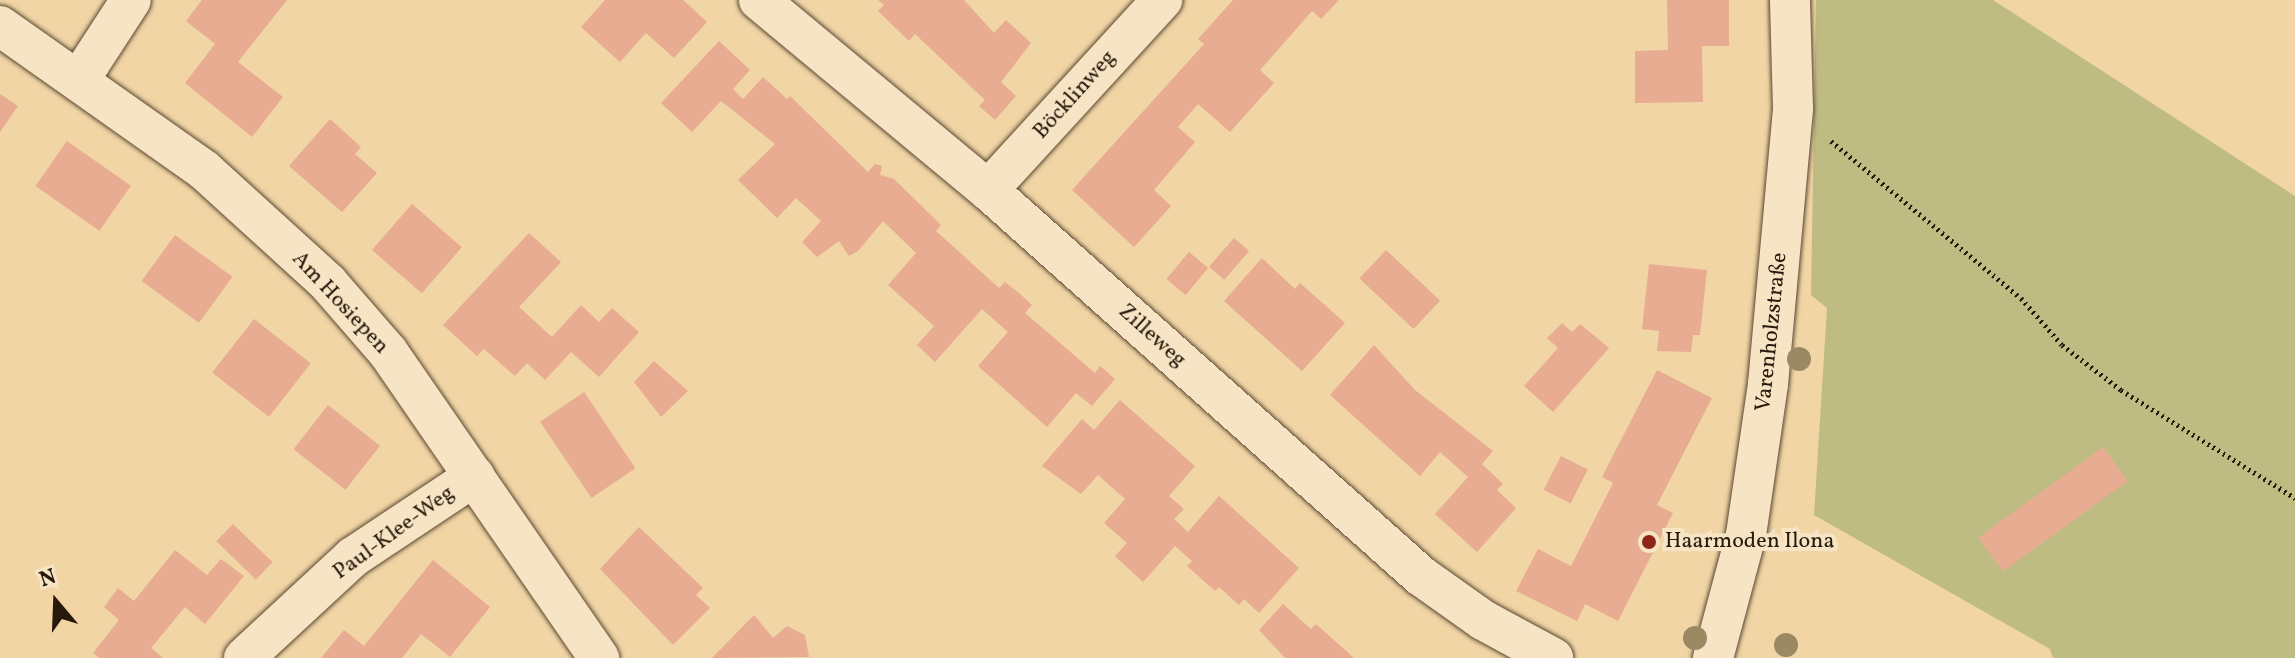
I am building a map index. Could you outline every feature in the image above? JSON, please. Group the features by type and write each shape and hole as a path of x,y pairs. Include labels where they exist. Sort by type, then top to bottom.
{"street":[{"path":"79,80 131,0"},
{"name":"Zilleweg","path":"759,0 988,190 1421,576 1483,620 1553,658"},
{"name":"Böcklinweg","path":"988,190 1162,0"},
{"name":"Varenholzstraße","path":"1713,658 1746,535 1768,384 1793,109 1790,0"},
{"name":"Am Hosiepen","path":"0,26 204,170 328,283 388,352 599,658"},
{"name":"Paul-Klee-Weg","path":"244,658 353,557 475,476"}],"path":[{"path":"1793,109 2021,298 2062,345 2121,390 2295,498"}],"shaded area":[{"path":"1816,0 1993,0 2295,196 2295,658 2053,658 2050,649 1814,515 1827,308 1811,295"}],"building":[{"path":"202,0 287,0 238,62 283,97 252,137 185,83 215,44 186,21"},
{"path":"605,0 683,0 707,22 674,58 646,33 620,62 581,27"},
{"path":"878,0 964,0 994,33 1006,20 1031,43 1001,82 1016,96 995,120 979,106 985,100 915,34 909,41 878,11 884,5"},
{"path":"1233,0 1339,0 1321,19 1312,11 1260,70 1274,83 1230,132 1198,104 1178,127 1195,142 1154,190 1171,206 1134,247 1072,190 1204,44 1198,39"},
{"path":"1667,0 1729,0 1729,46 1702,46 1703,102 1635,103 1635,51 1668,50"},
{"path":"719,41 750,70 733,89 743,99 763,77 787,99 790,96 868,172 875,164 882,166 880,175 894,179 941,225 936,231 999,288 1005,282 1032,305 1025,313 1095,373 1100,366 1115,379 1092,406 1076,393 1047,427 978,366 1008,332 982,309 935,362 917,345 934,326 888,285 916,253 883,221 858,251 849,256 839,241 817,257 802,242 821,221 796,198 777,218 738,180 775,144 721,101 692,132 661,103"},
{"path":"0,94 18,106 0,132"},
{"path":"330,119 361,147 355,154 377,173 342,212 289,166"},
{"path":"67,141 131,186 99,231 35,186"},
{"path":"412,204 462,247 422,293 372,250"},
{"path":"529,233 561,262 519,307 552,337 581,305 599,322 612,308 639,332 599,377 571,352 545,380 527,363 515,376 484,349 477,356 443,325"},
{"path":"175,235 232,277 199,323 141,281"},
{"path":"1234,238 1249,251 1224,280 1209,267"},
{"path":"1386,250 1440,300 1414,329 1359,279"},
{"path":"1189,252 1208,268 1186,295 1167,279"},
{"path":"1262,258 1295,289 1300,283 1345,323 1302,371 1224,301"},
{"path":"1649,264 1707,270 1700,335 1693,335 1691,352 1657,351 1659,331 1642,329"},
{"path":"254,319 311,363 269,417 212,373"},
{"path":"1562,323 1572,332 1580,324 1609,348 1553,412 1524,386 1558,348 1547,338"},
{"path":"1374,345 1415,390 1493,451 1482,464 1503,484 1497,490 1516,508 1477,552 1435,514 1468,477 1440,452 1420,476 1330,395"},
{"path":"654,361 688,391 661,417 634,382"},
{"path":"1657,370 1712,398 1657,505 1673,513 1618,621 1585,604 1577,621 1516,591 1538,549 1571,566 1613,483 1602,477"},
{"path":"584,392 635,468 592,498 540,422"},
{"path":"1120,400 1195,466 1169,496 1184,509 1174,519 1188,532 1219,496 1299,568 1259,613 1244,599 1239,605 1219,587 1215,591 1187,566 1192,561 1175,546 1143,582 1115,556 1127,543 1104,523 1125,499 1098,475 1081,494 1042,466 1082,419 1094,430"},
{"path":"328,405 380,446 346,490 294,449"},
{"path":"2103,447 2128,481 2003,571 1978,538"},
{"path":"1561,456 1588,470 1570,503 1544,490"},
{"path":"233,524 273,562 256,579 216,541"},
{"path":"639,527 703,588 696,595 710,608 673,645 600,569"},
{"path":"175,550 207,575 221,559 244,576 205,624 185,607 151,648 163,658 99,658 93,653 119,620 104,607 118,588 134,601"},
{"path":"433,560 490,607 450,657 421,634 402,658 321,658 344,630 364,646"},
{"path":"1283,604 1311,629 1316,624 1354,658 1285,658 1259,630"},
{"path":"754,615 773,638 787,626 805,635 809,657 712,658"}],"place":[{"name":"Haarmoden Ilona","path":"1649,542"}]}
